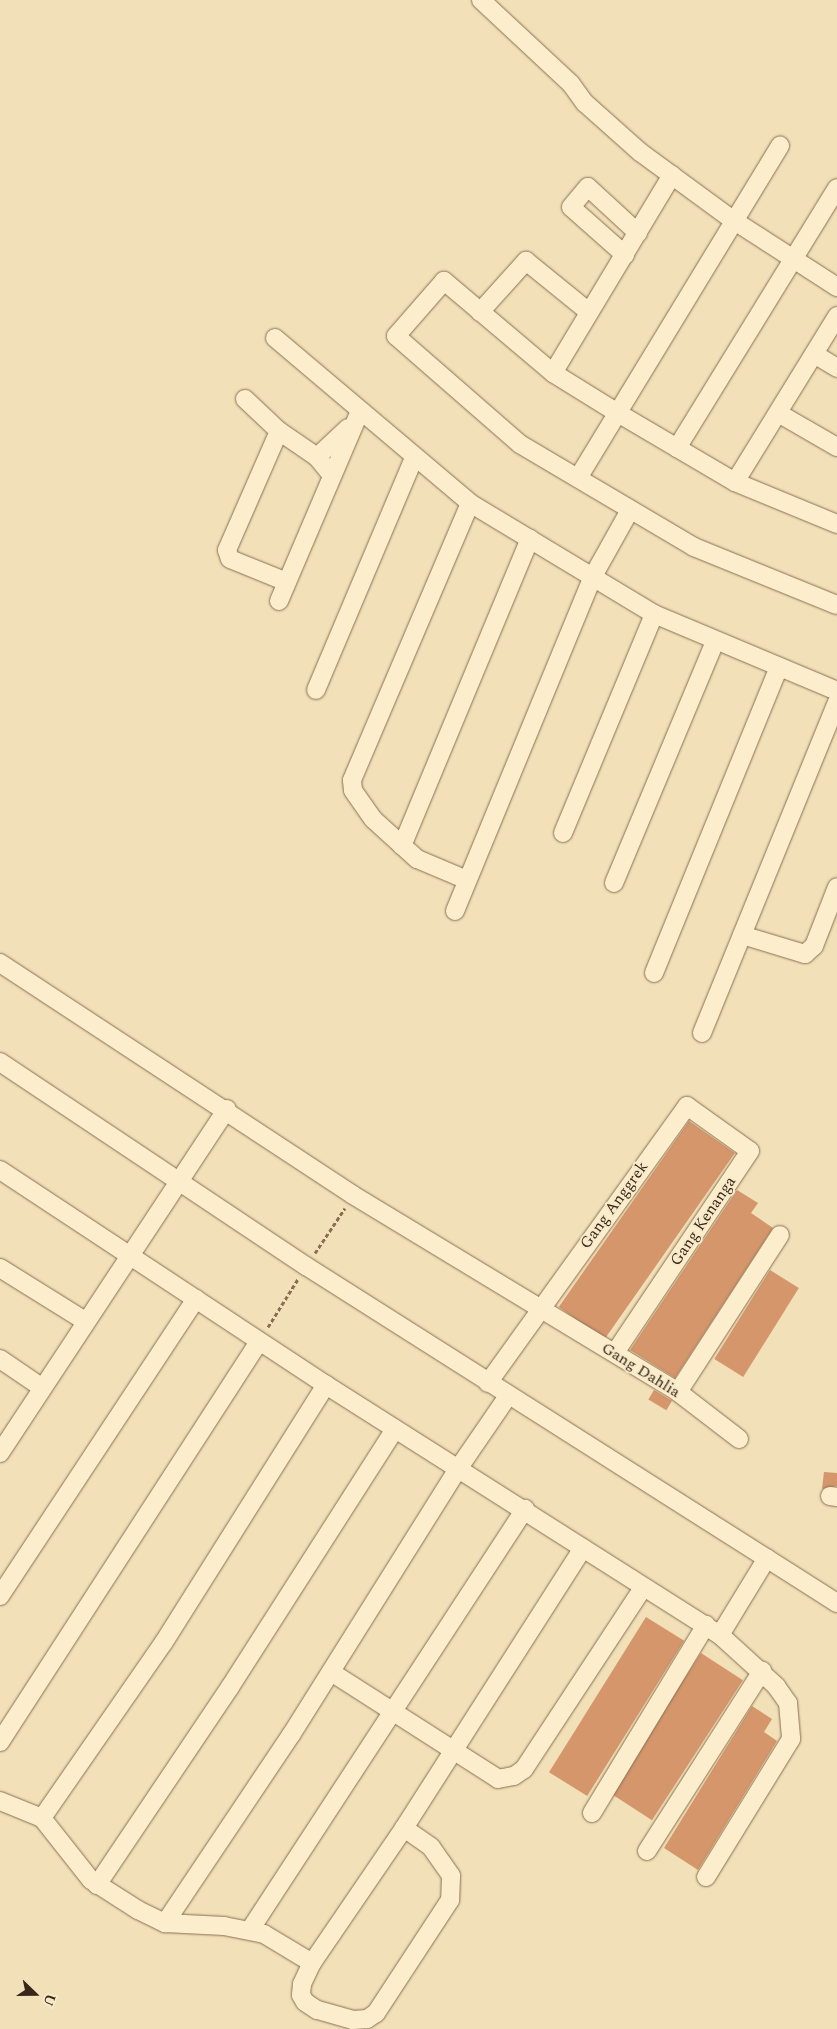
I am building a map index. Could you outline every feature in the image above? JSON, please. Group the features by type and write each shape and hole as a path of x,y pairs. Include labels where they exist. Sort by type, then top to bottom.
{"street":[{"path":"482,0 571,84 591,109 672,176 733,220 837,287"},
{"path":"578,478 616,412 780,146"},
{"path":"553,373 672,176"},
{"path":"624,255 571,206 588,187 638,233"},
{"path":"677,448 837,188"},
{"path":"480,312 526,260 589,312"},
{"path":"837,524 735,482 616,412 553,373 444,281 396,336 520,444 694,547 837,605"},
{"path":"735,482 837,316"},
{"path":"275,338 356,417 414,458 470,503 654,614 837,692"},
{"path":"814,354 837,368"},
{"path":"245,399 279,431 317,456 331,474"},
{"path":"778,413 837,447"},
{"path":"317,456 356,417"},
{"path":"279,601 356,417"},
{"path":"279,431 227,550 230,559 287,582"},
{"path":"316,690 414,458"},
{"path":"467,880 417,859 402,846 373,819 353,790 352,780 470,503"},
{"path":"455,910 592,578 630,510"},
{"path":"402,846 530,539"},
{"path":"564,833 654,614"},
{"path":"614,883 715,641"},
{"path":"654,973 779,668"},
{"path":"702,1032 837,702"},
{"path":"742,935 796,954 805,954 814,946 837,887"},
{"name":"Gang Dahlia","path":"0,963 227,1110 353,1195 539,1309 615,1352 678,1392 739,1438"},
{"path":"0,1062 508,1396 837,1603"},
{"name":"Gang Anggrek","path":"539,1309 684,1106 692,1108"},
{"name":"Gang Kenanga","path":"615,1352 750,1151 692,1108"},
{"path":"0,1452 41,1387 227,1110"},
{"path":"0,1170 326,1385 525,1509 643,1588 713,1630 762,1671 783,1693 788,1703 791,1738 706,1877"},
{"path":"678,1392 780,1236"},
{"path":"0,1268 85,1322"},
{"path":"0,1596 196,1299"},
{"path":"488,1383 539,1309"},
{"path":"0,1742 260,1341"},
{"path":"0,1359 41,1387"},
{"path":"42,1818 164,1642 326,1385"},
{"path":"165,1923 332,1672 458,1468 508,1396"},
{"path":"97,1885 230,1687 395,1429"},
{"path":"250,1930 525,1509"},
{"path":"404,1828 431,1847 451,1876 452,1889 450,1900 376,2012 367,2019 353,2020 317,2010 304,2002 302,1984 312,1963 404,1828 583,1548"},
{"path":"592,1813 713,1630 767,1558"},
{"path":"332,1672 498,1778 514,1776 524,1769 643,1588"},
{"path":"647,1851 762,1671"},
{"path":"0,1801 42,1818 97,1885 165,1923 250,1930 264,1934 312,1963"}],"building":[{"path":"689,1121 735,1153 605,1339 559,1307"},
{"path":"737,1190 758,1203 751,1213 773,1228 675,1378 630,1350"},
{"path":"770,1270 799,1288 743,1377 714,1359"},
{"path":"654,1390 672,1401 666,1410 648,1399"},
{"path":"824,1472 837,1473 837,1486 822,1489"},
{"path":"646,1617 684,1641 587,1796 549,1772"},
{"path":"701,1653 743,1680 652,1820 610,1793"},
{"path":"752,1706 772,1719 764,1732 777,1741 698,1870 664,1848"}]}
